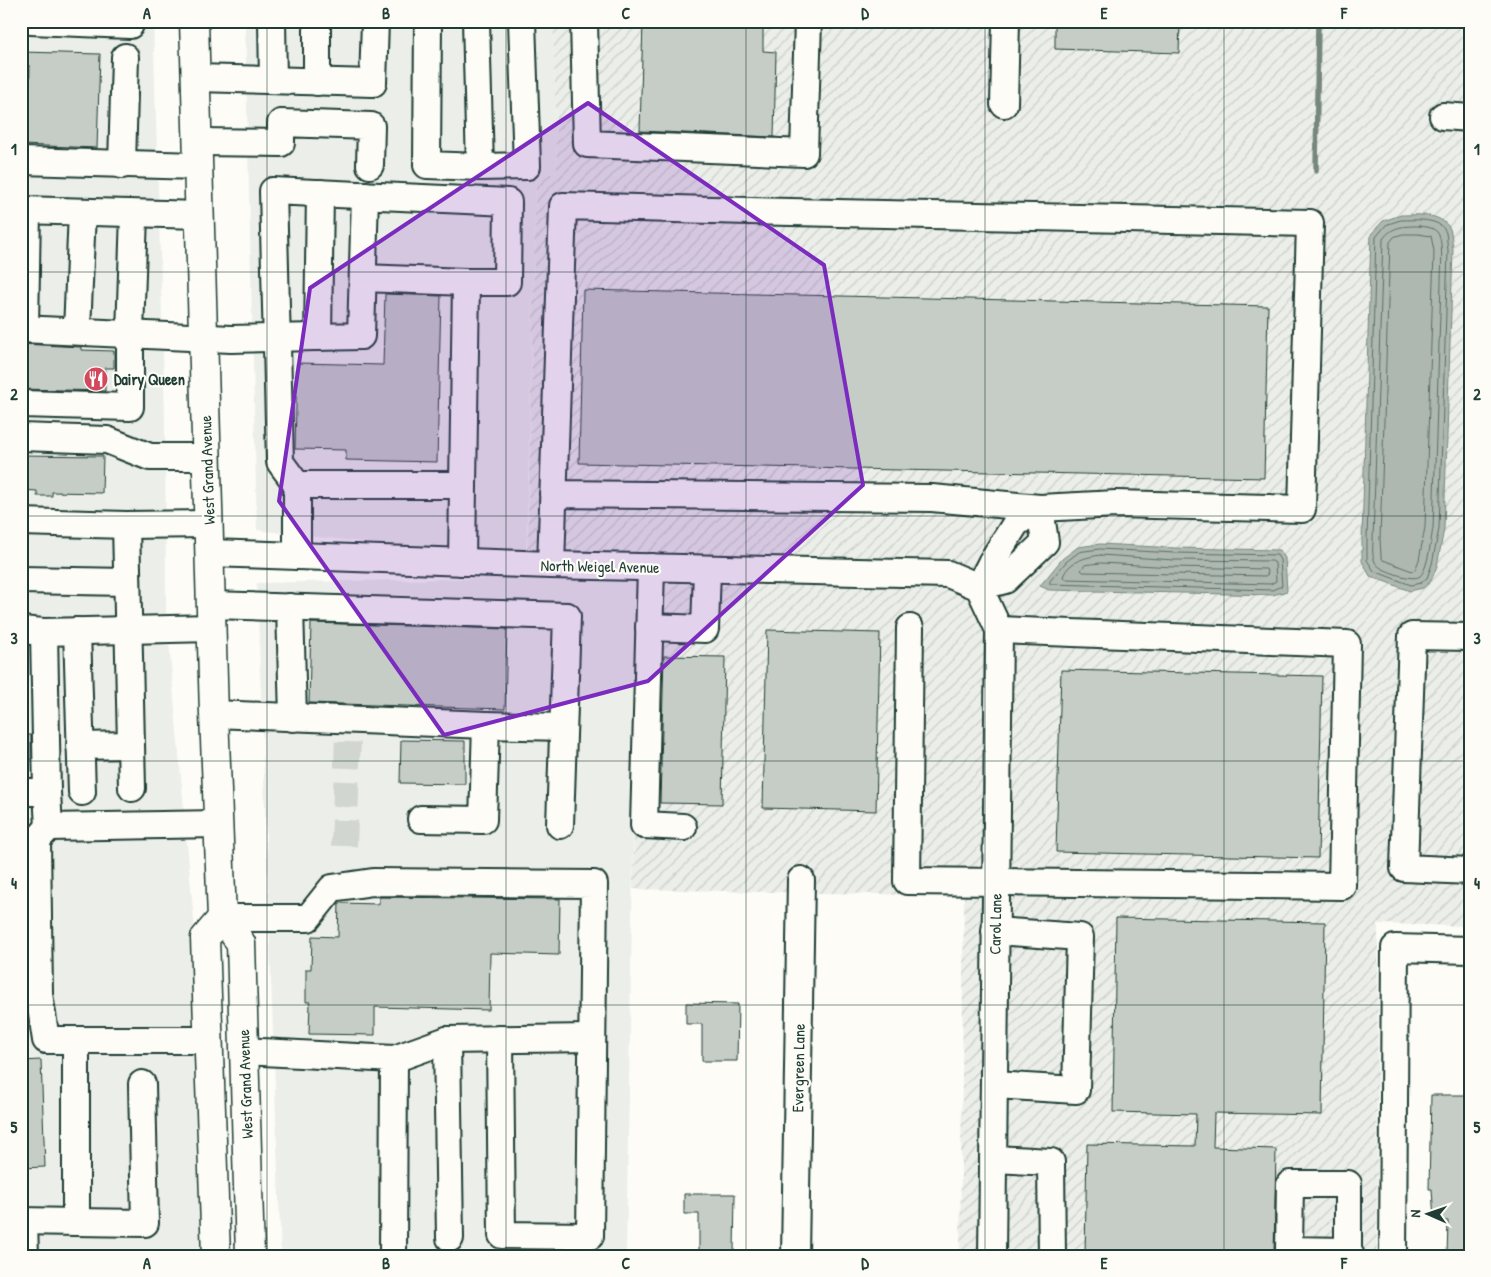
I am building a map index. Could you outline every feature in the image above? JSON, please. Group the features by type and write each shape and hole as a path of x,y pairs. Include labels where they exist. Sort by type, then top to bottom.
{"main road":[{"name":"West Grand Avenue","path":"194,21 214,714 222,918 241,943 250,1256"},
{"path":"216,1256 205,938 222,918"}],"street":[{"path":"31,21 130,25 130,21"},
{"path":"272,21 273,80"},
{"path":"317,21 317,82"},
{"path":"196,78 373,83 375,21"},
{"path":"428,21 427,165 480,167 527,166 522,21"},
{"path":"476,21 480,167"},
{"path":"584,21 587,144 804,153 808,21"},
{"path":"1004,104 1006,21"},
{"path":"122,165 125,57"},
{"path":"1443,116 1470,118"},
{"path":"21,161 122,165 281,143 281,123 371,126 370,165"},
{"path":"297,556 298,485 280,462 273,191 508,202 507,282 363,278"},
{"path":"318,337 320,193"},
{"path":"200,215 24,210 23,329 231,339 361,336 365,195"},
{"path":"551,565 553,494 563,206 1310,223 1302,509 1116,504 1040,508 932,498 553,494"},
{"path":"77,331 82,212"},
{"path":"21,404 130,407 130,333 134,214"},
{"path":"462,562 466,282"},
{"path":"21,438 107,440 150,457 207,457"},
{"path":"298,485 463,485"},
{"path":"981,591 991,562 1016,523 1040,508"},
{"path":"21,522 126,525 209,524"},
{"path":"126,525 132,788"},
{"name":"North Weigel Avenue","path":"210,553 551,565 948,574 981,591"},
{"path":"650,567 644,825 683,827"},
{"path":"649,627 705,629 707,569"},
{"path":"21,580 127,582"},
{"name":"Carol Lane","path":"981,591 999,630 992,1256"},
{"path":"290,607 293,718"},
{"path":"208,1040 46,1040 30,994 37,840 49,827 33,631 128,630 290,607 567,616 560,825"},
{"path":"910,628 907,881 1342,886 1347,644 999,630"},
{"path":"77,631 82,792"},
{"path":"1470,637 1412,636 1404,868 1470,871"},
{"path":"214,714 293,718 348,729 486,725 563,727"},
{"path":"421,819 483,820 486,725"},
{"path":"80,746 131,745"},
{"path":"21,792 47,792"},
{"path":"49,827 218,824"},
{"name":"Evergreen Lane","path":"795,1256 801,880"},
{"path":"222,918 308,918 332,888 373,882 594,884 590,1236 502,1235 500,1039"},
{"path":"994,1085 1076,1090 1080,937 995,931"},
{"path":"1393,1256 1395,948 1470,950"},
{"path":"244,1051 394,1060 447,1040 591,1038"},
{"path":"76,1040 76,1222"},
{"path":"447,1040 450,1238"},
{"path":"393,1256 394,1060"},
{"path":"25,1256 23,1221 145,1223 142,1084"},
{"path":"993,1159 1051,1162 1052,1256"}],"highlighted area":[{"path":"588,103 824,265 863,485 648,681 444,735 279,501 310,288"}],"shaded area":[{"path":"21,21 153,21 165,418 166,609 224,1256 21,1256"},
{"path":"245,21 553,21 557,175 536,174 526,561 257,530"},
{"path":"553,21 1470,21 1470,926 1378,924 1377,1256 960,1256 964,896 633,889 638,564 527,561 536,174 557,174"},
{"path":"638,575 626,1256 281,1256 257,583"}],"water":[{"path":"1401,215 1421,215 1441,220 1450,229 1453,249 1444,529 1437,566 1431,581 1423,588 1410,591 1370,576 1362,561 1371,234 1383,221"},
{"path":"1100,544 1280,550 1285,558 1287,591 1273,595 1049,590 1040,586 1062,559 1078,547"}],"building":[{"path":"643,21 763,21 763,51 776,52 774,137 640,131"},
{"path":"1055,21 1180,21 1179,53 1055,49"},
{"path":"21,52 100,54 97,148 21,145 21,108 29,108 30,66 21,66"},
{"path":"583,290 1268,306 1264,478 579,463"},
{"path":"385,294 441,296 437,462 346,460 346,450 295,449 297,363 383,365"},
{"path":"21,344 81,347 81,350 114,351 114,368 105,368 105,391 21,389"},
{"path":"21,455 103,456 102,493 52,492 52,496 37,496 37,491 21,490"},
{"path":"311,623 507,629 505,709 309,703"},
{"path":"767,630 880,633 876,811 763,808"},
{"path":"664,656 725,657 722,804 660,803"},
{"path":"1061,670 1322,676 1318,858 1056,852"},
{"path":"21,735 31,735 31,759 21,759"},
{"path":"401,740 465,741 465,784 400,783"},
{"path":"379,897 560,899 559,955 490,953 489,1010 375,1007 375,1035 309,1034 310,1002 306,1002 306,969 311,969 312,936 338,937 339,903 379,904"},
{"path":"1116,918 1325,922 1322,1115 1214,1113 1213,1147 1276,1149 1274,1256 1085,1256 1087,1144 1195,1146 1196,1114 1113,1112"},
{"path":"686,1003 738,1004 737,1061 702,1061 702,1024 686,1024"},
{"path":"41,1060 45,1167 21,1168 21,1061"},
{"path":"1431,1095 1470,1095 1470,1256 1447,1256 1448,1221 1434,1220 1432,1189 1429,1189"},
{"path":"684,1194 735,1194 734,1252 699,1251 699,1214 684,1214"}],"waterway":[{"path":"1316,171 1318,21"}],"tunnel":[{"path":"344,846 348,737"}],"place":[{"name":"Dairy Queen","path":"96,379"}]}
